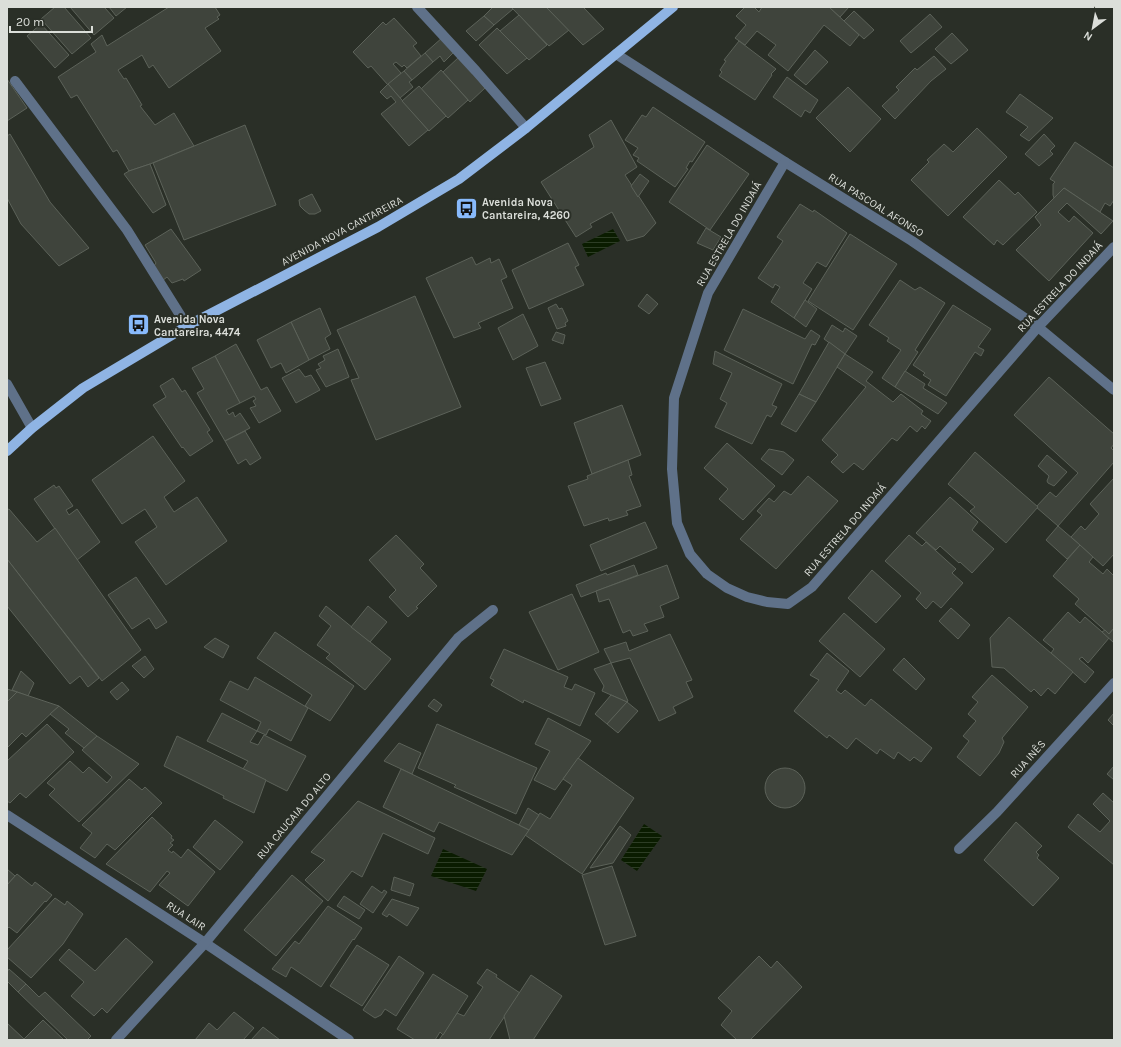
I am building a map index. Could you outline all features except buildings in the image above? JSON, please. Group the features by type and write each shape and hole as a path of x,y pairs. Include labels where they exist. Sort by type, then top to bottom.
{"main road":[{"name":"AVENIDA NOVA CANTAREIRA","path":"7,451 32,428 83,388 188,326 378,227 459,178 526,128 672,7"}],"street":[{"path":"417,7 526,128"},
{"name":"RUA PASCOAL AFONSO","path":"616,54 912,241 1038,327 1114,390"},
{"path":"15,81 127,230 188,326"},
{"name":"RUA ESTRELA DO INDAIÁ","path":"785,162 708,293 674,398 672,469 677,523 690,554 707,574 727,588 747,597 767,602 788,604 812,587 1038,327 1114,247"},
{"path":"7,384 32,428"},
{"name":"RUA CAUCAIA DO ALTO","path":"116,1040 204,943 458,638 494,610"},
{"name":"RUA INÊS","path":"960,849 997,812 1114,683"},
{"name":"RUA LAIR","path":"7,815 204,943 349,1040"}],"shaded area":[{"path":"613,229 620,241 588,257 582,244"},
{"path":"644,824 662,836 637,871 621,860"},
{"path":"443,849 487,869 476,891 431,876"}],"place":[{"name":"Avenida Nova Cantareira, 4260","path":"467,208"},
{"name":"Avenida Nova Cantareira, 4474","path":"138,325"}]}
